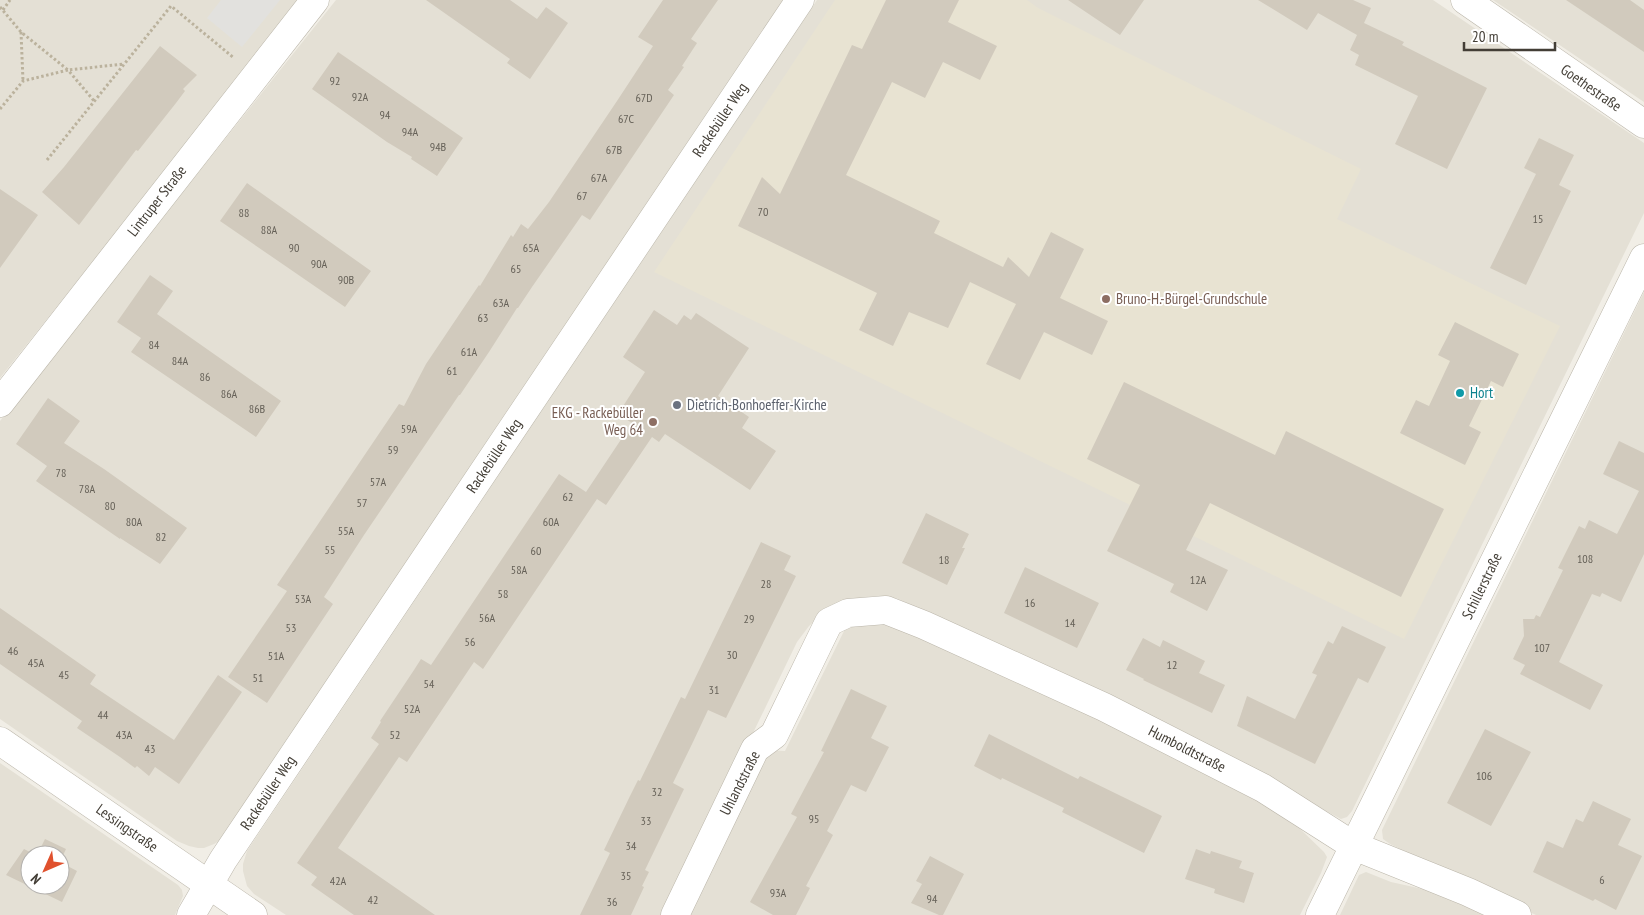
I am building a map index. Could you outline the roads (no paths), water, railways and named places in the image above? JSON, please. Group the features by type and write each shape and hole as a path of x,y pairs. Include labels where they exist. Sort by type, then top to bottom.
{"street":[{"name":"Lintruper Straße","path":"0,403 315,0"},
{"name":"Rackebüller Weg","path":"192,915 208,885 266,795 800,0"},
{"name":"Goethestraße","path":"1465,0 1644,124"},
{"name":"Schillerstraße","path":"1320,915 1644,258"},
{"name":"Humboldtstraße","path":"848,613 886,610 924,625 1104,707 1263,788 1354,846 1468,892 1517,915"},
{"name":"Uhlandstraße","path":"675,915 755,749 774,735 829,622 848,613"},
{"name":"Lessingstraße","path":"0,741 253,915"}],"place":[{"name":"Bruno-H.-Bürgel-Grundschule","path":"1106,299"},
{"name":"Hort","path":"1460,393"},
{"name":"Dietrich-Bonhoeffer-Kirche","path":"677,405"},
{"name":"EKG - Rackebüller Weg 64","path":"653,422"}]}
